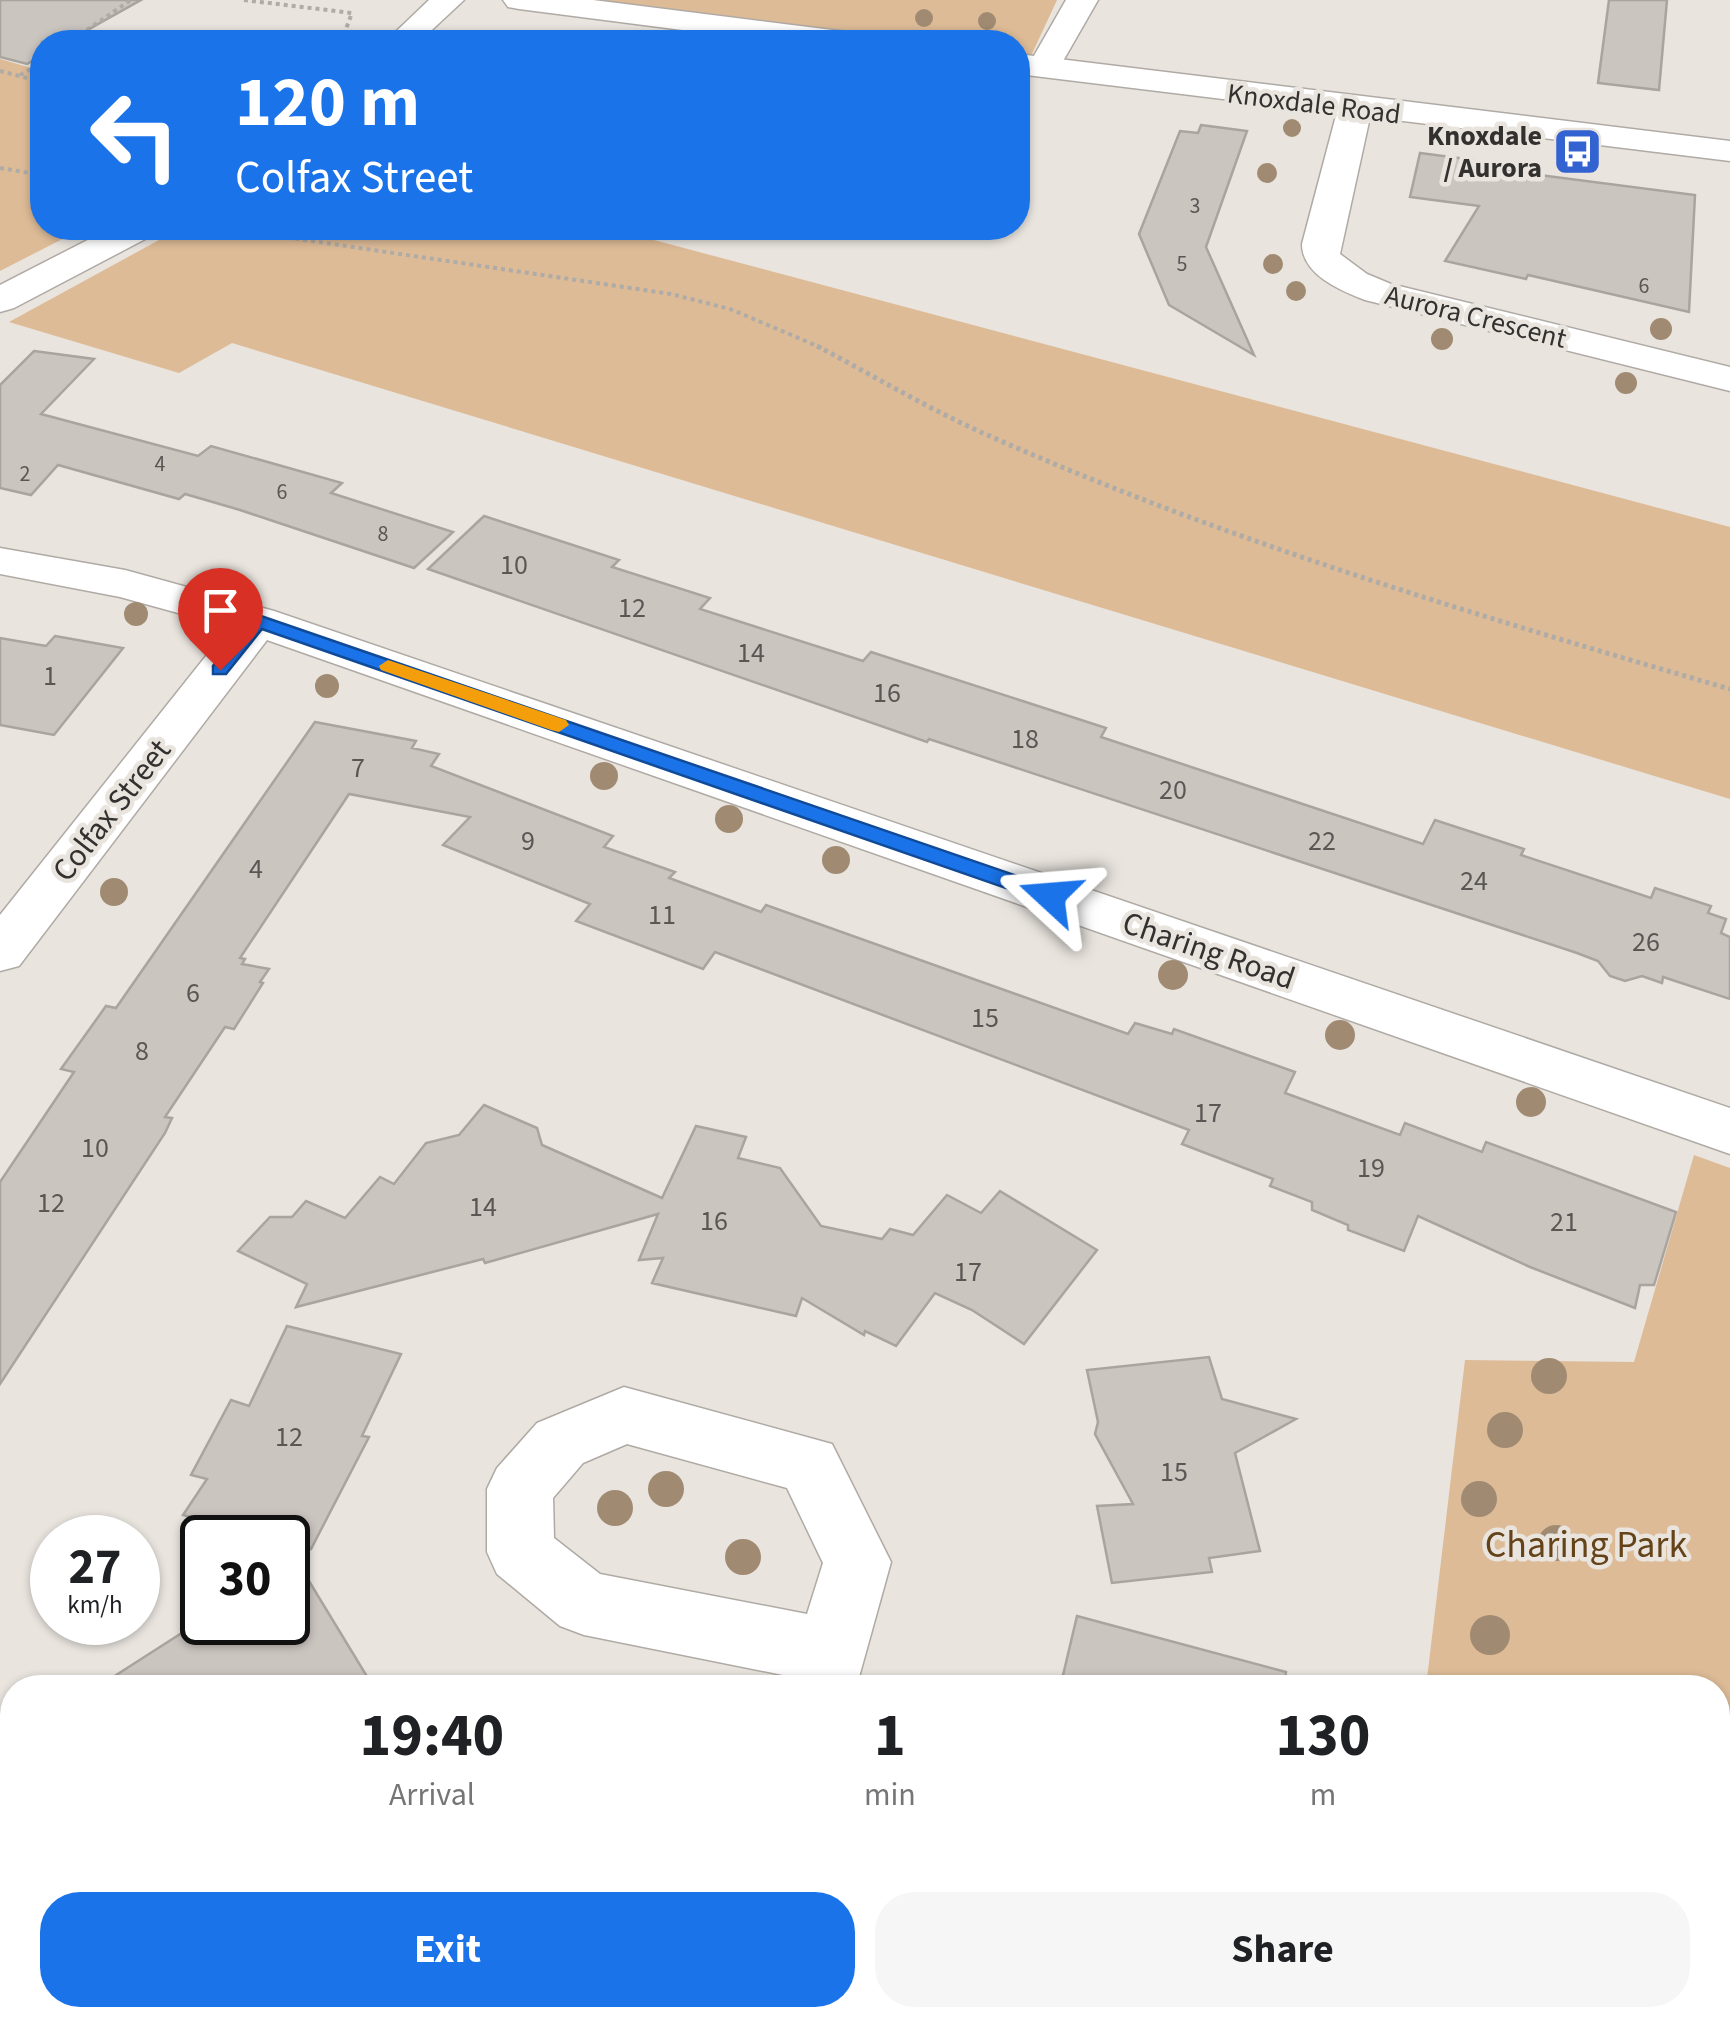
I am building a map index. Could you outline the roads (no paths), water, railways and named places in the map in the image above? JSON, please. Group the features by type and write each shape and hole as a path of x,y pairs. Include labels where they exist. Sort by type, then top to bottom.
{"street":[{"path":"414,30 448,0"},
{"path":"519,0 754,30"},
{"path":"1030,66 1063,39 1082,0"},
{"name":"Knoxdale Road","path":"1030,66 1730,151"},
{"name":"Aurora Crescent","path":"1354,108 1321,244 1321,258 1354,282 1378,292 1730,379"},
{"path":"0,300 115,240"},
{"name":"Charing Road","path":"0,561 125,584 258,621 1730,1131"},
{"name":"Colfax Street","path":"0,952 258,621"},
{"path":"624,1415 810,1465 857,1562 825,1669 584,1603 520,1552 520,1490 560,1443 624,1415"}],"place":[{"name":"Knoxdale / Aurora","path":"1577,151"}],"park label":[{"name":"Charing Park","path":"1586,1544"}]}
